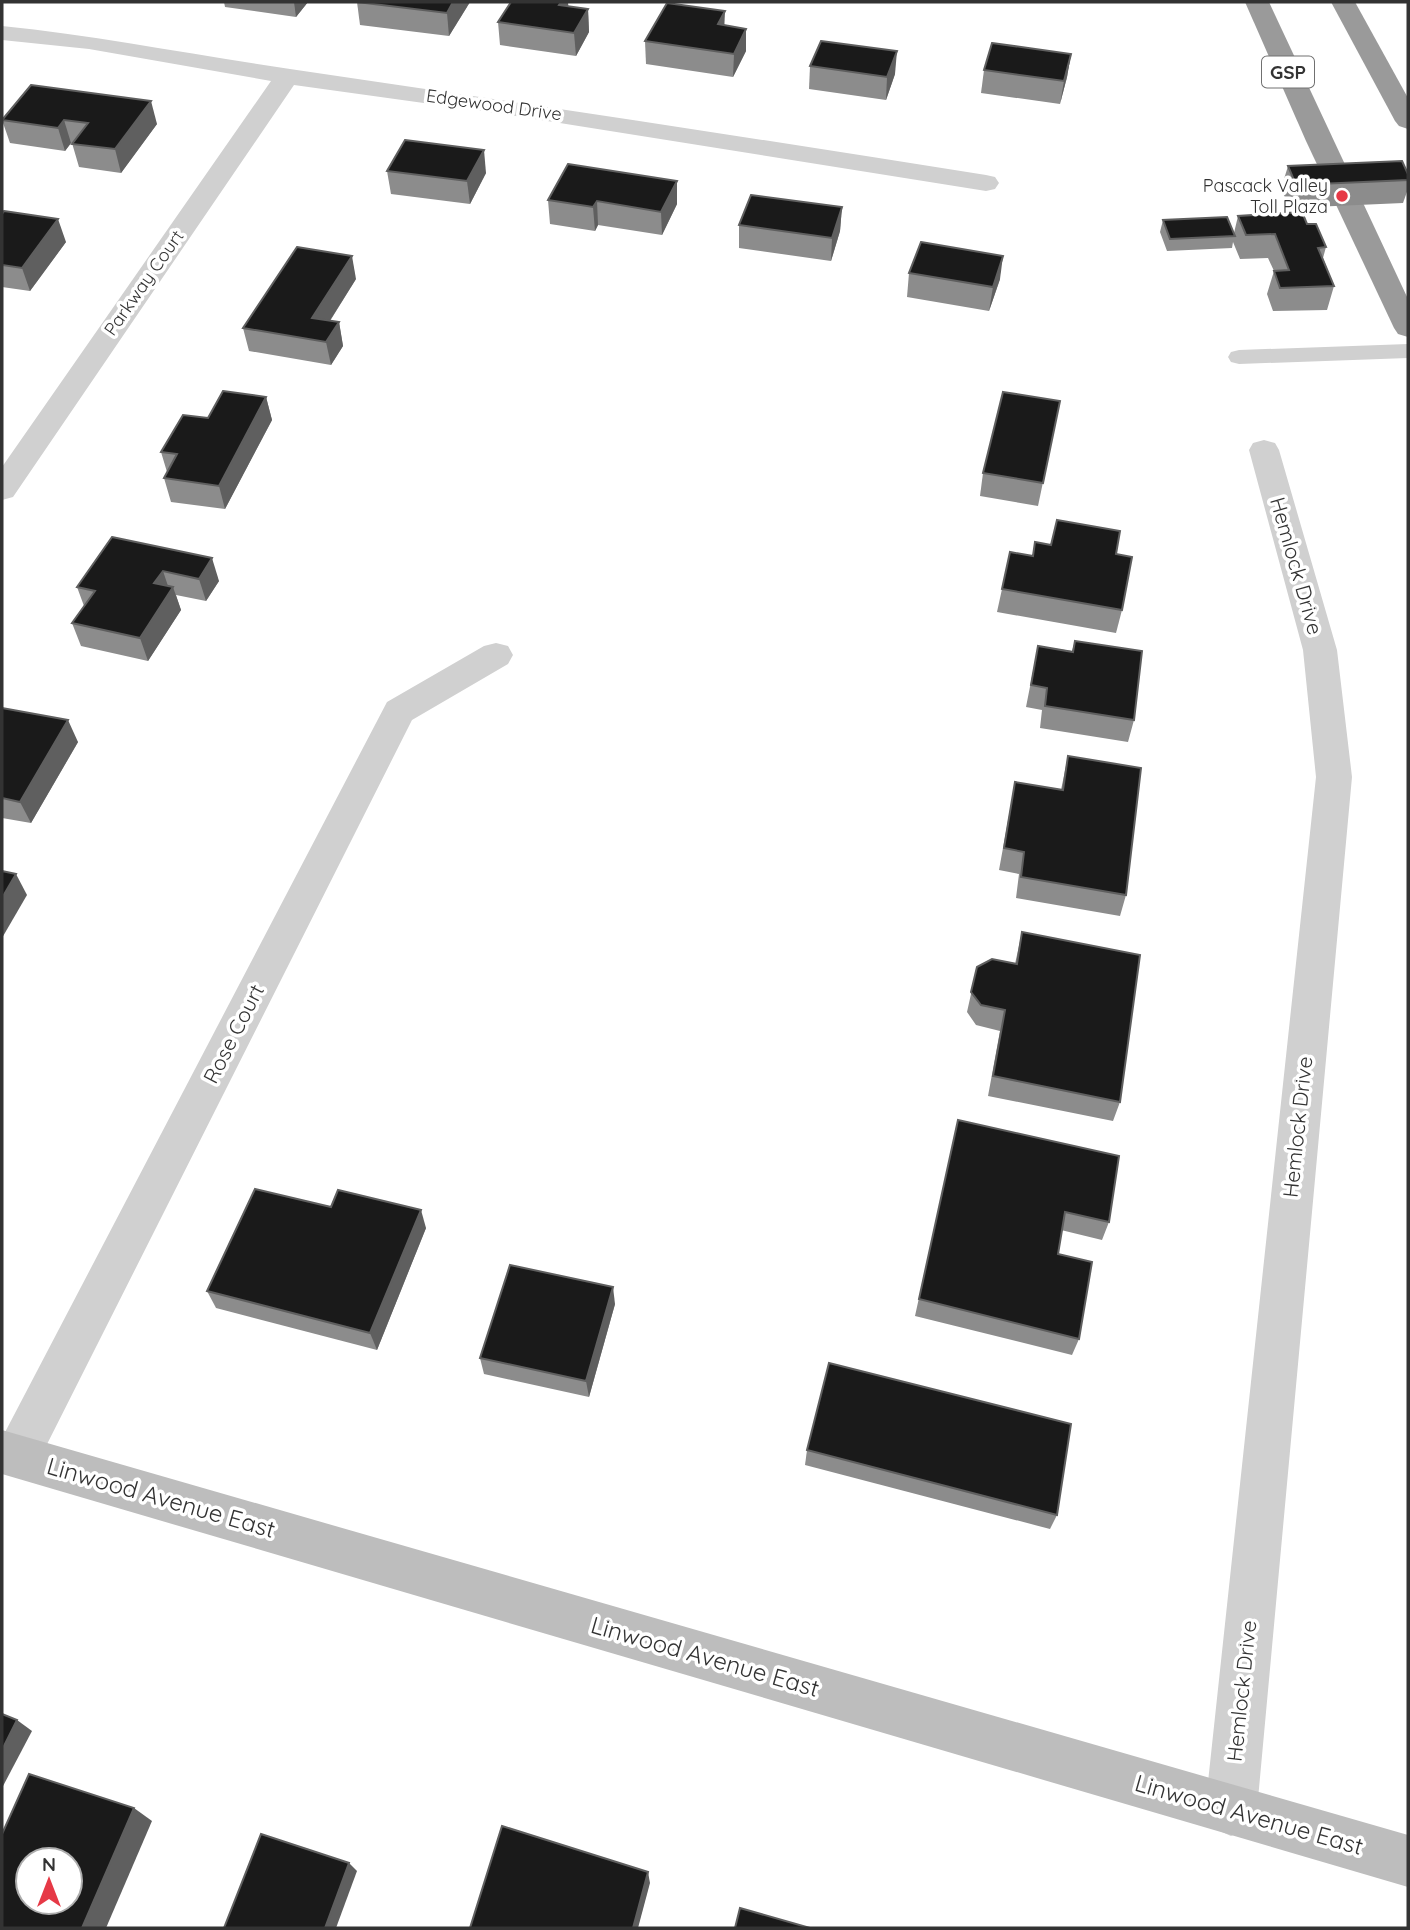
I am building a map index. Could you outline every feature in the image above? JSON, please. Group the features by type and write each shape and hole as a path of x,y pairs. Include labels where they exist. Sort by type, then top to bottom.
{"highway":[{"name":"GSP","path":"1257,2 1319,141 1408,328"},
{"path":"1343,2 1408,121"}],"main road":[{"name":"Linwood Avenue East","path":"10,1454 1408,1861"}],"street":[{"name":"Edgewood Drive","path":"2,33 89,42 287,76 503,106 986,183"},
{"name":"Parkway Court","path":"2,490 287,76"},
{"name":"Hemlock Drive","path":"1231,1810 1334,776 1320,650 1264,450"},
{"name":"Rose Court","path":"10,1454 399,711 496,654"}],"lane":[{"path":"1239,357 1408,351"}],"building":[{"path":"357,2 453,2 447,13"},
{"path":"511,2 561,2 559,5 588,9 574,33 498,22"},
{"path":"667,3 725,11 718,24 746,29 734,54 645,41"},
{"path":"821,41 897,51 887,77 810,66"},
{"path":"992,43 1071,54 1064,81 984,70"},
{"path":"31,85 151,101 115,149 72,144 88,123 64,120 58,128 2,120"},
{"path":"405,140 484,150 467,181 387,171"},
{"path":"1402,161 1408,180 1296,185 1288,166"},
{"path":"568,164 677,181 661,212 597,201 593,207 548,200"},
{"path":"751,195 842,207 832,238 739,225"},
{"path":"4,211 58,219 22,268 2,265"},
{"path":"1302,212 1307,224 1316,224 1326,247 1318,248 1334,286 1280,288 1274,271 1289,270 1275,234 1246,235 1238,216"},
{"path":"1227,217 1235,236 1170,239 1163,220"},
{"path":"921,242 1003,256 993,287 909,273"},
{"path":"297,247 352,256 312,318 339,322 326,342 243,328"},
{"path":"223,391 266,397 219,486 164,478 177,454 161,452 183,415 208,418"},
{"path":"1003,392 1060,401 1043,483 983,473"},
{"path":"1057,520 1120,531 1116,554 1132,557 1122,610 1002,589 1010,552 1033,556 1035,542 1051,545"},
{"path":"112,537 212,558 199,579 163,571 154,583 173,587 140,638 72,623 95,591 77,587"},
{"path":"1075,641 1142,651 1134,720 1045,706 1047,688 1031,685 1038,646 1073,652"},
{"path":"2,708 68,720 20,802 2,798"},
{"path":"1068,756 1141,768 1126,895 1021,877 1024,852 1004,848 1015,782 1063,790"},
{"path":"2,871 16,874 2,898"},
{"path":"1022,932 1140,955 1120,1102 993,1076 1005,1010 981,1005 971,992 977,967 992,959 1017,964"},
{"path":"958,1120 1119,1156 1109,1222 1065,1212 1058,1254 1092,1262 1079,1339 919,1299"},
{"path":"255,1189 331,1207 338,1190 421,1210 370,1333 207,1291"},
{"path":"510,1265 613,1287 586,1381 480,1358"},
{"path":"829,1363 1071,1424 1057,1515 807,1450"},
{"path":"2,1714 17,1720 2,1750"},
{"path":"29,1774 134,1808 82,1928 2,1928 2,1834"},
{"path":"502,1826 648,1872 633,1928 470,1928"},
{"path":"261,1834 349,1863 325,1928 224,1928"},
{"path":"740,1908 810,1928 735,1928"}],"place":[{"name":"Pascack Valley Toll Plaza","path":"1342,196"}]}
